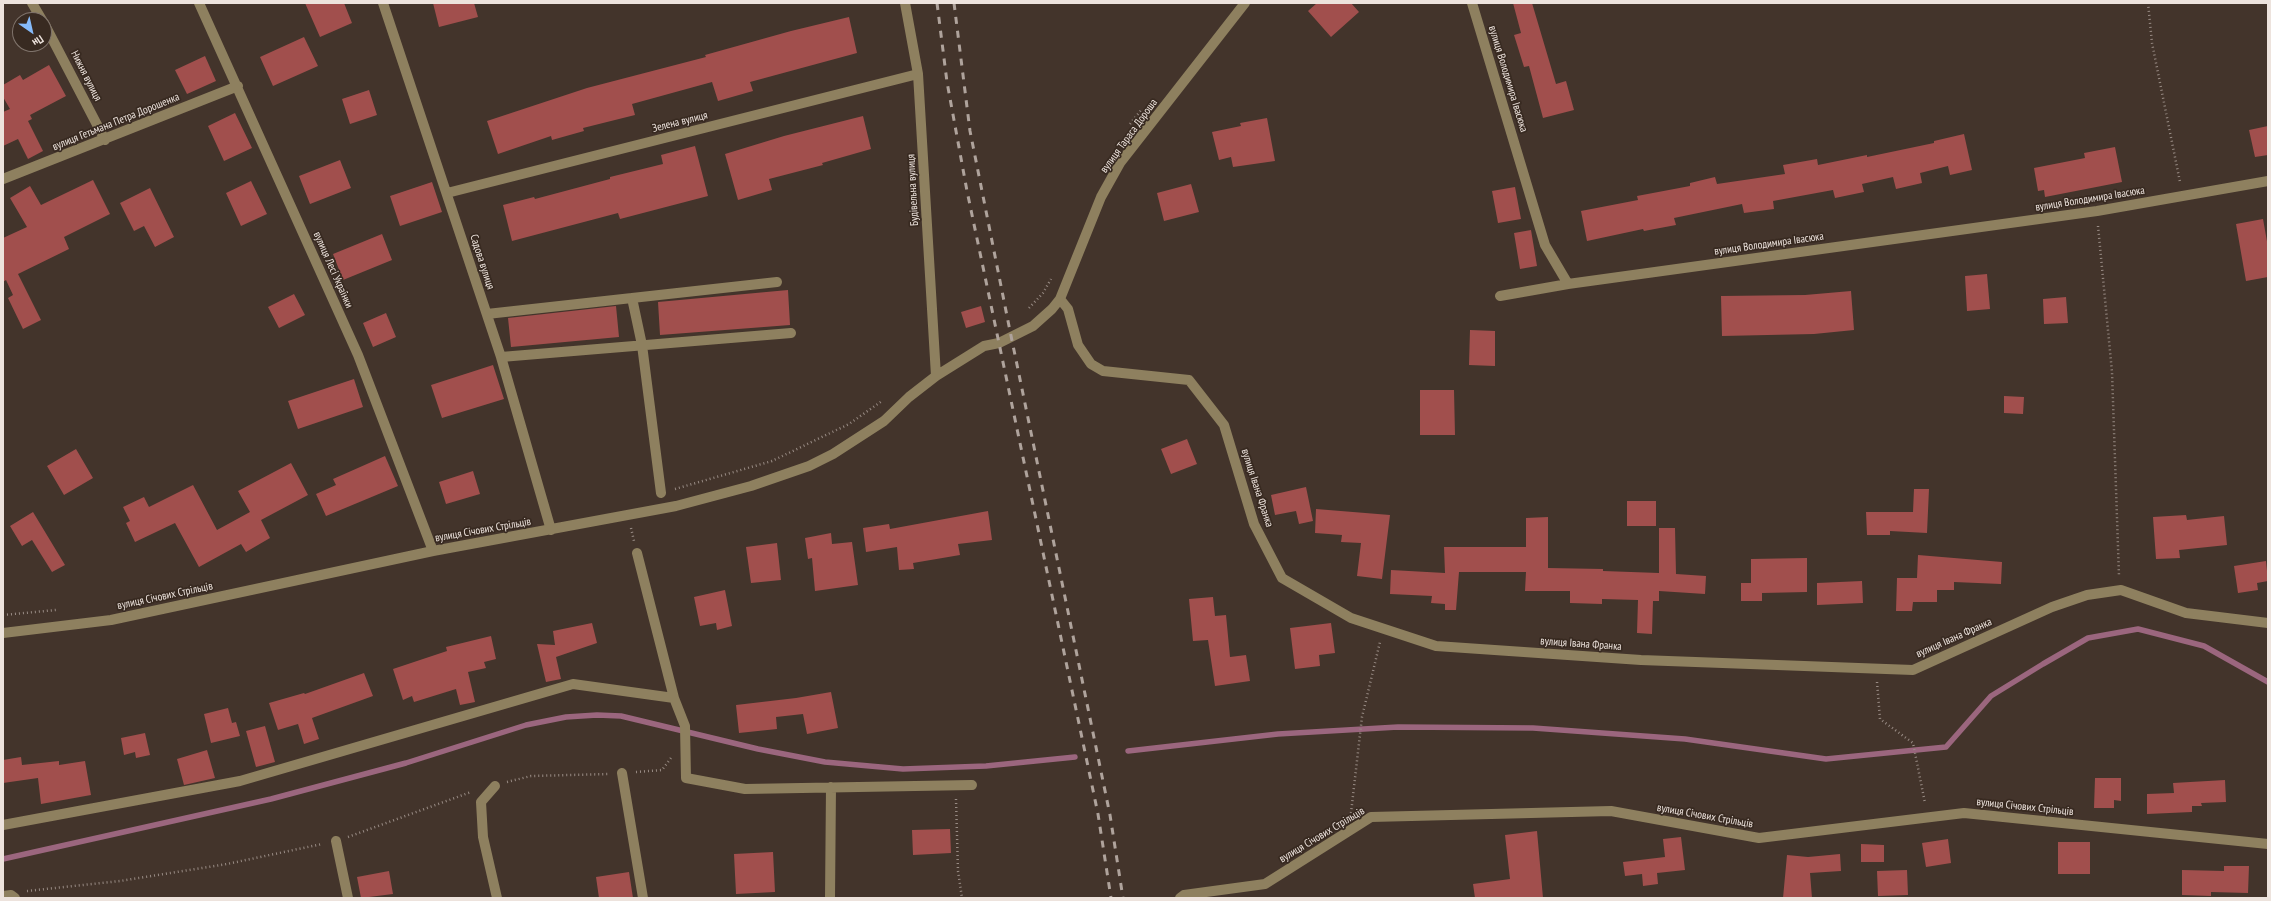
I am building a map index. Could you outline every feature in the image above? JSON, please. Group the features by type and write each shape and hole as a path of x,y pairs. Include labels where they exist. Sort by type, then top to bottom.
{"street":[{"path":"32,3 37,12"},
{"name":"вулиця Лесі Українки","path":"199,3 238,86 358,355 433,551"},
{"name":"Садова вулиця","path":"383,3 501,357 551,530"},
{"name":"Будівельна вулиця","path":"905,3 918,74 936,376"},
{"name":"вулиця Тараса Дороша","path":"1060,299 1101,197 1120,163 1245,3"},
{"name":"вулиця Володимира Івасюка","path":"1472,3 1546,245 1568,284 2097,211 2268,181"},
{"name":"Нижня вулиця","path":"52,38 105,140"},
{"name":"Зелена вулиця","path":"447,193 918,74"},
{"name":"вулиця Гетьмана Петра Дорошенка","path":"3,179 105,140 238,86"},
{"path":"487,314 777,282"},
{"path":"1500,296 1568,284"},
{"path":"632,298 642,345 661,493"},
{"name":"вулиця Січових Стрільців","path":"3,633 111,620 433,551 551,530 693,502 750,486 809,466 860,438 884,421 909,397 936,376 984,346 999,343 1033,326 1052,309 1060,299"},
{"name":"вулиця Івана Франка","path":"1060,299 1068,310 1078,345 1090,364 1103,371 1189,380 1224,425 1254,524 1282,578 1351,618 1436,646 1641,660 1876,670 1913,670 2052,607 2087,594 2121,590 2186,613 2268,623"},
{"path":"501,357 791,333"},
{"path":"637,553 674,698 685,726 686,778 745,789 972,785"},
{"path":"3,825 240,782 573,684 674,698"},
{"path":"622,773 643,898"},
{"path":"495,786 481,802 483,837 497,898"},
{"path":"830,898 832,788"},
{"name":"вулиця Січових Стрільців","path":"1180,898 1184,895 1265,884 1371,817 1611,811 1759,838 1964,812 2268,844"},
{"path":"336,841 348,898"}],"path":[{"path":"2148,3 2152,43 2182,195"},
{"path":"1126,130 1144,106"},
{"path":"2097,211 2112,372 2117,563 2121,590"},
{"path":"1024,312 1043,293 1053,274"},
{"path":"661,493 772,461 849,424 886,398"},
{"path":"628,527 636,526"},
{"path":"3,615 63,610"},
{"path":"1349,831 1358,743 1363,715 1384,629"},
{"path":"1876,670 1880,719 1913,743 1921,775 1928,817"},
{"path":"10,896 44,888 120,881 227,864 336,841 466,793 532,776 662,770 686,740"},
{"path":"955,786 958,871 962,898"}],"building":[{"path":"305,3 344,3 352,23 320,37"},
{"path":"433,3 474,3 478,17 439,27"},
{"path":"1317,3 1351,3 1359,12 1331,37 1308,11"},
{"path":"1513,3 1532,3 1556,84 1566,81 1574,110 1543,118 1529,66 1524,67 1514,35 1521,33"},
{"path":"849,17 857,53 750,82 753,91 718,101 712,82 632,104 635,115 583,128 584,131 552,140 551,136 498,154 487,121 587,88 706,57 705,55 791,31"},
{"path":"304,37 318,66 273,86 260,57"},
{"path":"205,56 216,81 187,94 175,70"},
{"path":"49,65 66,96 30,115 32,119 28,121 43,151 28,159 18,139 3,146 3,112 10,109 3,97 3,85 20,75 23,80"},
{"path":"369,90 377,115 350,124 342,99"},
{"path":"235,113 252,148 224,161 208,126"},
{"path":"863,116 871,149 822,163 823,165 769,179 772,190 738,200 725,154 784,136"},
{"path":"1267,118 1275,161 1233,167 1231,157 1219,160 1212,132 1241,126 1240,123"},
{"path":"2268,126 2268,155 2255,157 2249,130"},
{"path":"1964,134 1972,170 1950,175 1948,166 1920,173 1922,183 1896,189 1893,177 1862,184 1864,192 1835,198 1833,190 1773,201 1774,209 1744,213 1742,204 1674,218 1676,225 1644,231 1643,229 1587,241 1581,211 1638,200 1637,196 1690,186 1690,183 1715,177 1717,184 1785,174 1783,165 1817,159 1818,165 1867,155 1867,157 1934,143 1934,141"},
{"path":"695,146 708,196 620,219 618,213 512,241 503,205 534,197 535,199 610,179 610,177 663,164 661,155"},
{"path":"2115,147 2122,182 2045,197 2044,190 2038,191 2034,168 2085,158 2084,153"},
{"path":"340,160 351,188 310,204 299,176"},
{"path":"93,180 110,214 64,237 69,249 18,274 41,320 23,329 8,298 13,295 6,280 3,282 3,238 27,227 10,198 30,186 41,205"},
{"path":"251,181 267,214 241,226 226,193"},
{"path":"432,182 442,212 400,226 390,196"},
{"path":"1191,184 1199,212 1164,221 1157,193"},
{"path":"1515,187 1521,219 1498,223 1492,191"},
{"path":"150,188 174,237 155,247 144,226 134,231 120,203"},
{"path":"2263,219 2268,247 2268,277 2246,281 2236,224"},
{"path":"1531,230 1537,266 1520,269 1514,233"},
{"path":"382,234 392,260 343,280 333,254"},
{"path":"1987,274 1990,309 1967,311 1965,276"},
{"path":"788,290 790,325 660,335 658,302"},
{"path":"1851,291 1854,330 1814,334 1722,336 1721,296 1805,295"},
{"path":"294,294 305,315 279,328 268,307"},
{"path":"2066,297 2068,323 2044,324 2043,299"},
{"path":"616,306 619,337 511,347 508,318"},
{"path":"981,306 985,322 966,328 961,312"},
{"path":"386,313 396,337 373,347 363,323"},
{"path":"1470,330 1495,331 1495,366 1469,365"},
{"path":"493,365 504,399 442,418 431,385"},
{"path":"354,379 363,407 298,429 288,401"},
{"path":"1420,390 1454,390 1455,435 1420,435"},
{"path":"2004,396 2024,397 2023,414 2004,413"},
{"path":"1187,439 1197,464 1171,474 1161,449"},
{"path":"76,449 93,478 64,495 47,466"},
{"path":"385,456 398,486 326,516 316,494 336,485 333,479"},
{"path":"291,463 308,495 261,520 270,538 246,552 241,544 199,567 175,523 135,542 126,523 130,521 123,507 144,497 149,507 193,485 217,530 250,512 238,491"},
{"path":"473,471 480,494 446,504 439,482"},
{"path":"1306,487 1313,521 1299,524 1296,511 1275,515 1271,495"},
{"path":"1914,489 1929,489 1927,533 1890,531 1890,535 1867,535 1866,512 1913,512"},
{"path":"1627,501 1656,501 1656,526 1627,526"},
{"path":"1316,509 1390,515 1382,579 1357,576 1361,543 1341,542 1342,535 1315,533"},
{"path":"988,511 992,540 958,544 960,555 913,563 914,569 899,570 897,547 866,552 863,528 889,524 890,529"},
{"path":"33,512 65,565 52,572 32,540 22,546 10,526"},
{"path":"2186,515 2187,520 2224,516 2227,545 2179,550 2180,558 2156,559 2153,517"},
{"path":"1548,517 1548,568 1603,569 1603,571 1659,573 1659,528 1675,528 1676,574 1706,576 1705,594 1659,591 1659,601 1653,601 1652,634 1637,633 1638,600 1602,599 1602,604 1570,603 1570,591 1525,591 1526,572 1459,572 1456,610 1445,610 1445,604 1431,603 1432,596 1390,594 1391,570 1445,573 1444,547 1526,547 1526,518"},
{"path":"831,533 832,544 852,542 858,585 815,591 812,558 808,559 805,538"},
{"path":"777,543 781,580 751,583 746,547"},
{"path":"1918,555 2002,562 2001,584 1954,582 1954,590 1937,590 1937,602 1913,602 1912,611 1896,611 1897,578 1917,578"},
{"path":"1807,558 1807,592 1762,593 1762,601 1741,601 1741,583 1751,583 1751,559"},
{"path":"2266,561 2268,581 2257,583 2258,590 2238,593 2234,566"},
{"path":"1862,581 1863,603 1817,605 1817,583"},
{"path":"725,590 732,626 717,630 716,623 700,626 694,597"},
{"path":"1213,597 1215,616 1226,615 1230,657 1246,655 1250,681 1215,686 1208,640 1193,641 1189,599"},
{"path":"592,623 597,643 556,657 561,679 546,682 537,644 555,645 553,631"},
{"path":"1331,623 1335,653 1319,655 1320,666 1295,669 1290,628"},
{"path":"491,636 496,659 484,662 486,668 468,672 475,702 460,705 456,689 414,702 412,696 403,700 393,669 447,651 446,647"},
{"path":"364,673 373,696 312,718 319,739 304,744 298,724 278,730 269,703 304,693 305,694"},
{"path":"831,692 838,728 807,734 803,714 776,717 777,729 739,733 736,705"},
{"path":"228,708 232,723 236,722 240,736 211,743 204,714"},
{"path":"265,726 275,762 256,767 246,731"},
{"path":"145,733 150,755 136,758 135,752 124,755 121,738"},
{"path":"207,750 215,778 184,785 177,759"},
{"path":"21,757 22,765 59,761 59,765 85,761 91,795 41,804 38,778 3,783 3,760"},
{"path":"2095,778 2121,778 2121,801 2114,800 2114,808 2094,808"},
{"path":"2225,780 2226,802 2201,803 2202,806 2192,806 2192,812 2147,814 2147,794 2174,793 2173,783"},
{"path":"950,829 951,853 913,855 912,830"},
{"path":"1537,831 1543,898 1475,898 1473,884 1510,879 1505,835"},
{"path":"1681,837 1685,870 1657,873 1658,884 1643,886 1642,874 1625,876 1623,862 1665,857 1663,839"},
{"path":"1948,839 1951,863 1926,867 1922,843"},
{"path":"2058,842 2090,842 2090,874 2058,874"},
{"path":"1861,844 1884,845 1884,862 1861,862"},
{"path":"773,852 775,892 736,894 734,854"},
{"path":"1840,854 1841,871 1810,873 1812,898 1783,898 1787,855 1808,857"},
{"path":"2224,866 2249,866 2248,893 2211,892 2211,896 2182,895 2182,870 2224,871"},
{"path":"1907,870 1908,895 1878,896 1877,871"},
{"path":"389,871 393,894 361,898 357,877"},
{"path":"629,872 633,898 599,898 596,877"}],"waterway":[{"path":"1128,751 1278,734 1398,727 1533,728 1685,739 1826,759 1946,747 1991,696 2043,664 2088,638 2138,629 2204,646 2268,682"},
{"path":"3,859 271,799 406,763 526,725 566,717 597,715 621,716 758,749 825,762 903,769 986,766 1075,757"}],"railway":[{"path":"937,3 947,82 967,191 1098,814 1111,898"},
{"path":"954,3 970,131 1110,815 1123,898"}]}
